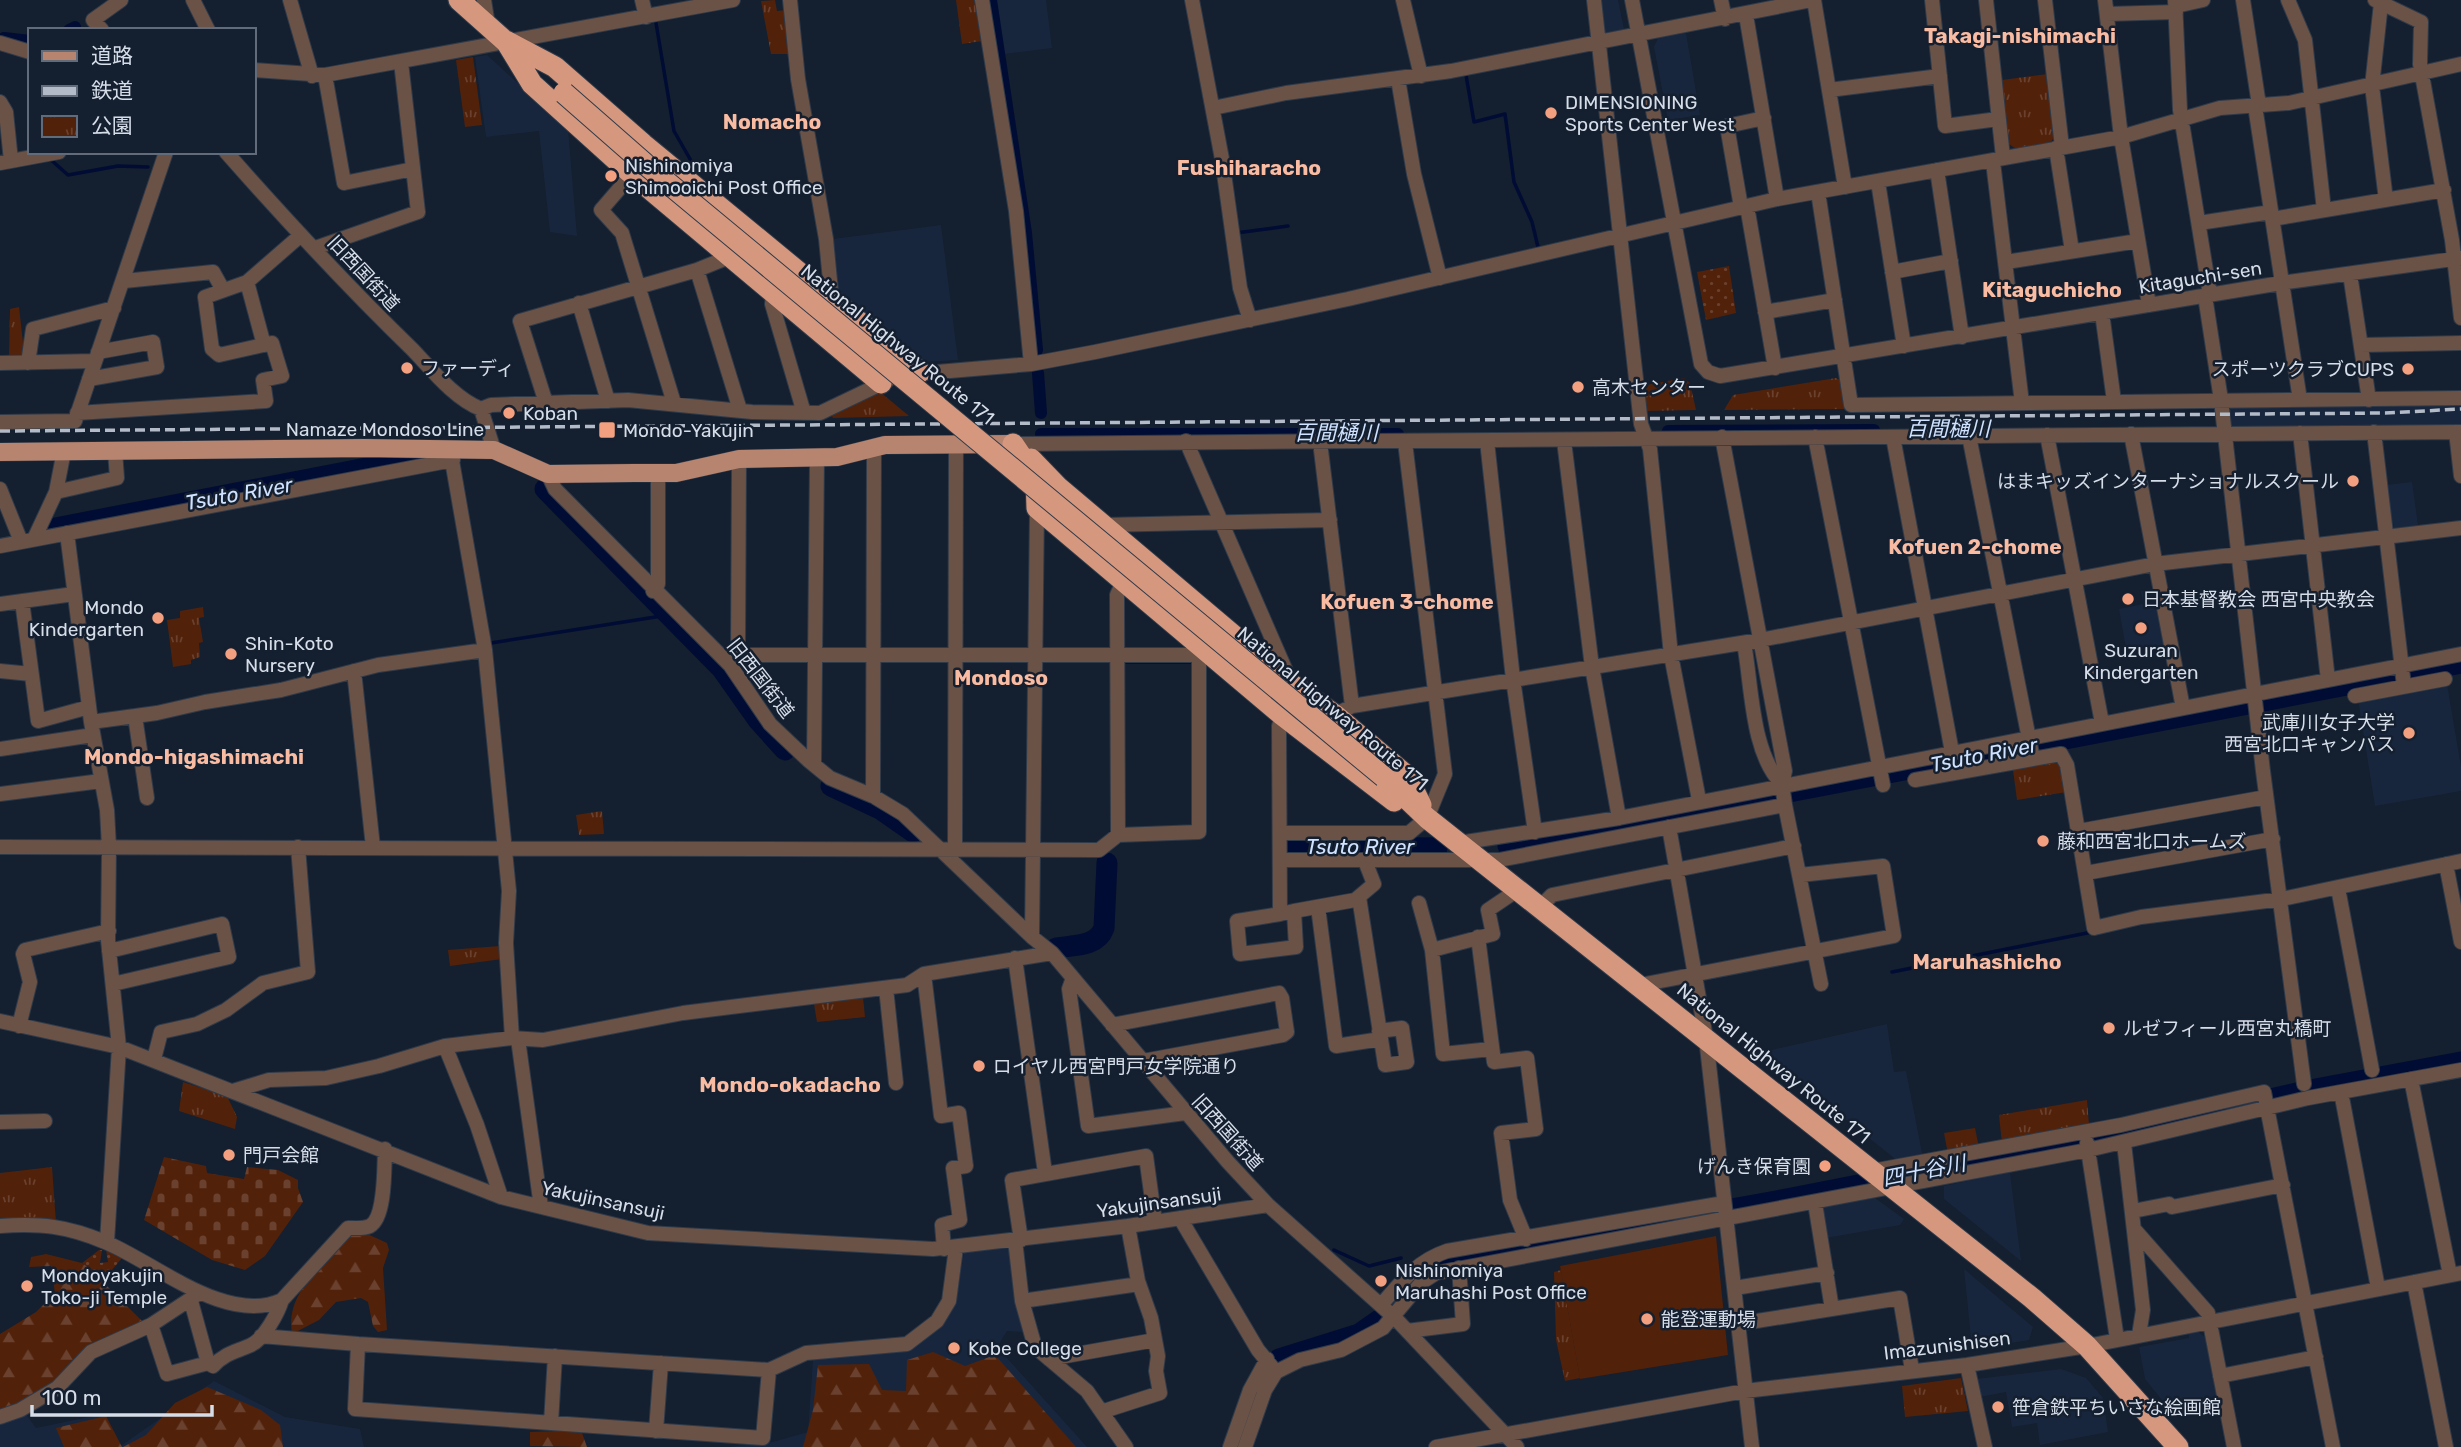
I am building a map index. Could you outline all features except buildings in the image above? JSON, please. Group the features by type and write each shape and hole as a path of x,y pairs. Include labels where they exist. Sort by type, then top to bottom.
{"highway":[{"name":"National Highway Route 171","path":"459,0 645,164 1384,777 1427,818 2032,1297 2087,1346 2167,1443"},
{"path":"506,41 555,67 920,372"},
{"path":"506,41 532,84 772,294 881,383"},
{"path":"1013,444 1044,495 1083,546 1202,652 1389,798 1427,818"},
{"path":"1044,495 1104,525 1291,684 1343,710 1407,776 1427,818"}],"main road":[{"name":"Namaze Mondoso Line","path":"0,452 451,454 494,450 548,474 676,473 739,459 817,458 848,455 885,445 1013,444"}],"street":[{"path":"100,28 93,20 121,0"},
{"path":"193,0 207,28"},
{"path":"290,0 318,75 344,183 413,169"},
{"path":"484,0 488,25"},
{"path":"642,0 646,17"},
{"path":"256,70 318,75 733,0"},
{"path":"790,0 799,79 826,238 831,291 807,322"},
{"path":"982,0 997,60 1003,101 1031,364"},
{"path":"1192,0 1213,108 1240,288 1250,320"},
{"path":"1403,0 1421,76"},
{"path":"1594,0 1619,238 1645,438 1650,449 1671,655 1699,800"},
{"path":"1632,0 1675,225"},
{"path":"1721,0 1725,19"},
{"path":"1213,108 1286,93 1421,76 1639,36 1813,0 1845,187"},
{"path":"1932,0 1945,126 1998,119"},
{"path":"1986,0 1998,119 1998,159 2011,328 2022,403"},
{"path":"2045,0 2072,251"},
{"path":"2149,305 2121,137 2106,7 2176,6 2203,0"},
{"path":"2243,0 2271,215 2300,400"},
{"path":"2288,0 2305,40 2324,210"},
{"path":"2386,200 2372,86 2378,2 2421,22 2420,64 2457,259 2461,318"},
{"path":"2176,6 2178,83 2182,118 2199,223 2266,797 2282,899 2304,1084"},
{"path":"1746,15 1777,199"},
{"path":"0,43 28,51"},
{"path":"315,248 418,212 401,62"},
{"path":"494,450 481,409 491,404 608,401 820,413 881,383 920,372 1031,364 1440,278 1777,199 2121,137 2220,108 2312,98 2461,64"},
{"path":"1829,90 1940,76"},
{"path":"1398,79 1414,174 1440,278"},
{"path":"0,102 6,112 5,162 48,154"},
{"path":"1763,118 1727,126 1775,368"},
{"path":"0,422 75,421 124,281 162,154"},
{"name":"旧西国街道","path":"228,154 356,295 438,375 473,406 481,409"},
{"path":"1937,170 1962,337"},
{"path":"632,174 601,211 622,233 674,403"},
{"path":"1878,182 1904,346"},
{"path":"2199,223 2324,210 2444,190"},
{"path":"1818,192 1851,405 2461,398"},
{"name":"Kitaguchi-sen","path":"1675,225 1701,365 1708,372 1720,376 2281,283 2457,259"},
{"path":"77,413 266,401 263,380 282,376 272,343 219,355 212,349 205,297 247,282 301,235"},
{"path":"2006,262 2138,242"},
{"path":"546,403 520,321 697,270 729,257"},
{"path":"1892,272 1951,261"},
{"path":"697,270 740,410"},
{"path":"124,281 213,272 223,290"},
{"path":"2350,274 2369,400"},
{"path":"247,282 264,345"},
{"path":"772,294 772,304 804,413"},
{"path":"1765,312 1835,300"},
{"path":"579,303 608,401"},
{"path":"28,363 33,329 114,308"},
{"path":"2102,313 2114,401"},
{"path":"0,363 97,357 153,342 157,367 89,379"},
{"path":"2361,345 2461,343"},
{"path":"2374,432 2403,676"},
{"path":"1013,444 1186,440 1405,442 2459,432 2461,476"},
{"path":"2300,433 2328,680"},
{"path":"2047,435 2102,723"},
{"path":"2131,435 2183,708"},
{"path":"1969,436 2031,747"},
{"path":"1721,437 1785,771 1784,795 1821,984"},
{"path":"1815,437 1883,785"},
{"path":"1893,437 1952,752"},
{"path":"1186,440 1291,684"},
{"path":"1488,441 1513,679 1535,832"},
{"path":"1564,441 1592,667 1619,818"},
{"path":"1320,442 1330,520 1343,710 1513,679 1744,643 2155,565 2461,528"},
{"path":"1280,847 1409,833 1427,818 1445,774 1433,693 1405,442"},
{"path":"955,849 956,446"},
{"path":"873,796 874,448"},
{"path":"28,538 57,492 64,451"},
{"path":"57,492 117,478 115,451"},
{"path":"0,546 28,538 67,533 451,454 485,650 506,848 509,891 506,943 515,1038 541,1207"},
{"path":"814,765 817,458"},
{"path":"0,847 937,847 1099,850 1118,835 1199,832 1202,652 1119,656 816,655 734,660 739,459"},
{"path":"653,591 658,584 658,473"},
{"name":"旧西国街道","path":"548,474 555,489 653,591 734,660 770,724 830,778 873,796 904,814 1052,953 1185,1113 1268,1205 1395,1318 1504,1435"},
{"path":"0,489 28,538"},
{"path":"1032,937 1037,655 1044,495"},
{"path":"1083,546 1104,525 1330,520"},
{"path":"67,533 109,846 109,951 119,1047 107,1242"},
{"path":"1118,835 1117,595 1124,580"},
{"path":"0,604 74,594"},
{"path":"22,601 38,722 91,721 135,716 281,690 354,671 485,650"},
{"path":"1744,643 1760,745 1769,772 1784,795"},
{"path":"2355,696 2461,654"},
{"path":"0,671 31,674"},
{"path":"354,671 373,847"},
{"path":"1915,780 2031,747 2102,723 2183,708 2256,701 2328,680 2403,676 2445,679"},
{"path":"1282,715 1279,726 1280,847 1287,913 1359,897 1374,884 1365,861"},
{"path":"135,716 147,799"},
{"path":"0,749 91,721"},
{"path":"1280,847 1365,861 1484,861 1669,827 1878,766 1952,752 2031,747 2061,754 2065,758 2094,928 2141,917 2282,899 2454,862 2461,942"},
{"path":"0,794 101,781"},
{"path":"1459,843 1619,818 1699,800 1784,795"},
{"path":"2079,831 2266,797"},
{"path":"1669,827 1706,1038 1752,1447"},
{"path":"2086,873 2273,839"},
{"path":"1541,906 1552,895 1794,846"},
{"path":"154,1059 161,1032 197,1024 216,1015 263,983 308,972 298,847"},
{"path":"1640,985 1894,936 1882,866 1800,875"},
{"path":"2338,888 2372,1070"},
{"path":"1432,950 1493,934 1488,910 1519,889"},
{"path":"1318,907 1336,1046 1380,1035 1359,897"},
{"path":"1419,903 1432,950 1443,1054 1491,1049"},
{"path":"109,951 222,924 229,957 113,984"},
{"path":"19,1026 30,982 23,954 25,950 109,931"},
{"path":"1478,937 1493,1062 1527,1058 1536,1129 1501,1133 1510,1200 1526,1239"},
{"path":"233,1091 269,1080 326,1078 379,1066 444,1046 515,1038 543,1040 683,1013 907,985 925,974 1052,953"},
{"path":"1015,958 1045,1173"},
{"path":"261,1336 769,1370 806,1353 907,1344 937,1321 949,1301 950,1248 942,1225 960,1220 953,1168 966,1166 959,1113 942,1116 925,974"},
{"path":"1073,978 1069,989 1087,1126 1185,1113"},
{"path":"886,988 896,1083"},
{"path":"1112,1025 1279,993 1282,998 1287,1032 1283,1035 1143,1061"},
{"name":"Yakujinsansuji","path":"0,1021 119,1047 386,1149 500,1197 648,1233 950,1248 1268,1205"},
{"path":"444,1046 477,1125 500,1197"},
{"path":"2086,1141 2124,1143 2266,1103 2461,1070"},
{"path":"2411,1079 2456,1274"},
{"path":"1381,1305 1413,1268 1429,1256 1526,1239 1725,1211 1815,1203 1883,1179 2086,1141 2264,1092 2333,1447"},
{"path":"2341,1092 2378,1288"},
{"path":"0,1122 45,1121"},
{"path":"2086,1141 2118,1339"},
{"path":"2124,1143 2133,1211 2133,1241 2143,1310 2139,1335"},
{"path":"150,1325 167,1374 208,1363 214,1366 222,1356 253,1345 282,1300 348,1228 368,1228 375,1223 384,1196 386,1149"},
{"path":"1883,1179 2042,1149"},
{"path":"1126,1447 1104,1411 1087,1391 1035,1347 1023,1301 1012,1180 1146,1156 1155,1222"},
{"path":"2133,1211 2169,1204 2172,1207 2283,1185"},
{"path":"1815,1203 1832,1309"},
{"path":"1230,1447 1250,1390 1272,1365 1341,1350 1383,1328 1395,1318 1422,1282 1436,1273 1725,1211"},
{"path":"1180,1218 1258,1350 1272,1365"},
{"path":"0,1226 41,1223 107,1242 195,1297 257,1308 282,1300"},
{"path":"1104,1411 1160,1392 1155,1340 1139,1284 1128,1226"},
{"path":"2134,1229 2208,1312 2234,1447"},
{"path":"1407,1331 1463,1324 1459,1268"},
{"path":"1735,1288 1827,1273"},
{"name":"Imazunishisen","path":"1436,1447 1745,1391 1967,1364 2087,1346 2456,1274"},
{"path":"2414,1282 2446,1447"},
{"path":"1023,1301 1139,1284"},
{"path":"0,1416 20,1410 57,1388 91,1352 150,1325 195,1297"},
{"path":"195,1297 208,1363"},
{"path":"1738,1324 1900,1298 1912,1370"},
{"path":"1049,1359 1155,1340"},
{"path":"358,1344 355,1409 763,1438 769,1370"},
{"path":"551,1423 555,1356"},
{"path":"2220,1376 2316,1357"},
{"path":"656,1431 662,1363"},
{"path":"1967,1364 1985,1447"},
{"path":"1245,1447 1272,1365"},
{"path":"1504,1435 1517,1447"}],"shaded area":[{"path":"996,0 1046,0 1052,48 1003,54"},
{"path":"1600,0 1618,0 1624,29 1620,34 1604,35"},
{"path":"1686,33 1700,115 1668,120 1654,47 1658,38"},
{"path":"487,55 568,129 577,236 550,232 539,131 486,137 475,57"},
{"path":"941,225 958,360 925,362 916,359 838,294 833,239"},
{"path":"2461,404 2461,427 2231,429 2226,406"},
{"path":"2412,482 2418,525 2394,528 2386,485"},
{"name":"Suzuran Kindergarten","path":"2152,589 2164,648 2127,654 2119,609 2143,604 2141,591"},
{"name":"武庫川女子大学 西宮北口キャンパス","path":"2447,684 2461,767 2461,791 2375,806 2358,699"},
{"path":"1887,1024 1894,1072 1906,1071 1923,1158 1899,1162 1762,1052"},
{"path":"2010,1172 2021,1261 1944,1199 1944,1186"},
{"path":"1875,1198 1904,1219 1900,1225 1826,1238 1822,1206"},
{"name":"Kobe College","path":"1010,1248 1024,1332 1007,1331 997,1347 1087,1447 729,1447 773,1442 808,1432 813,1360 908,1349 956,1302 964,1252"},
{"path":"1964,1269 2033,1327 2029,1340 1972,1349"},
{"path":"2198,1332 2206,1338 2219,1401 2183,1406 2174,1415 2145,1379 2139,1347 2189,1338 2189,1334"},
{"path":"2061,1369 2086,1378 2103,1398 2108,1432 2040,1445 2037,1423 2012,1427 2006,1392 1979,1397 1976,1379"},
{"path":"214,1381 285,1417 360,1429 364,1447 119,1447"},
{"path":"25,1413 36,1428 103,1414 115,1447 0,1447 0,1419"}],"green space":[{"path":"775,0 777,11 787,10 792,54 771,54 761,1"},
{"path":"956,0 976,0 982,41 962,44"},
{"path":"473,57 482,125 465,127 456,60"},
{"path":"2048,74 2055,136 2050,143 2016,149 2009,144 2002,80"},
{"path":"1729,266 1736,313 1706,320 1697,272"},
{"path":"19,307 24,352 21,357 9,358 10,309"},
{"path":"1684,378 1690,383 1696,410 1644,411 1641,390 1646,385"},
{"path":"1836,378 1843,382 1847,409 1724,410 1733,395"},
{"path":"879,391 909,416 833,418 831,414"},
{"path":"203,607 204,617 199,618 203,642 199,643 200,657 191,660 191,664 173,667 167,620 180,618 180,611"},
{"path":"2056,761 2062,765 2067,792 2017,800 2013,770"},
{"path":"602,811 604,834 579,835 576,815"},
{"path":"500,946 502,959 450,966 448,950"},
{"path":"863,998 865,1017 817,1022 814,1004"},
{"path":"183,1082 227,1096 237,1117 235,1129 179,1111"},
{"path":"2087,1100 2089,1125 2002,1144 1999,1115"},
{"path":"1975,1128 1979,1148 1948,1154 1944,1133"},
{"path":"164,1157 206,1166 207,1173 244,1179 247,1167 278,1170 298,1180 303,1202 265,1256 245,1270 212,1260 144,1220"},
{"path":"52,1167 56,1223 0,1222 0,1173"},
{"path":"355,1232 363,1232 387,1243 389,1250 383,1268 387,1330 378,1332 373,1326 368,1302 361,1298 336,1302 319,1320 292,1334 292,1312 299,1294 330,1258 339,1243"},
{"name":"能登運動場","path":"1716,1236 1728,1355 1580,1379 1560,1266"},
{"path":"102,1250 100,1263 108,1262 106,1250 123,1257 105,1278 82,1263"},
{"path":"46,1254 82,1263 105,1279 105,1284 143,1322 56,1385 0,1412 0,1334 36,1312 55,1293 51,1266 29,1267 31,1257"},
{"path":"1561,1270 1580,1378 1565,1381 1556,1340 1554,1272"},
{"name":"Kobe College","path":"933,1352 965,1366 995,1355 1076,1447 803,1447 813,1410 818,1365 869,1364 882,1390 906,1391 907,1360"},
{"path":"1961,1378 1968,1411 1905,1417 1902,1386"},
{"path":"207,1387 261,1410 280,1425 283,1447 123,1447 146,1435 175,1403"},
{"path":"106,1416 122,1447 64,1447 56,1428"},
{"path":"581,1430 587,1447 530,1446 530,1432"}],"waterway":[{"name":"百間樋川","path":"991,0 1026,233 1037,350"},
{"path":"656,23 674,131 694,166"},
{"path":"4,38 28,41"},
{"path":"1466,75 1474,122 1505,114 1514,182 1532,222 1538,247"},
{"path":"50,159 68,175 118,166 148,167"},
{"path":"1236,233 1288,226"},
{"name":"百間樋川","path":"1038,373 1041,413"},
{"name":"百間樋川","path":"1668,431 1874,430"},
{"name":"百間樋川","path":"1041,434 1398,434"},
{"name":"Tsuto River","path":"45,530 413,459 434,458"},
{"name":"Tsuto River","path":"545,489 722,669 758,720 785,750"},
{"path":"491,643 668,615"},
{"path":"1126,662 1191,662"},
{"name":"Tsuto River","path":"1508,846 2461,663"},
{"name":"Tsuto River","path":"831,786 880,809 913,832"},
{"name":"Tsuto River","path":"1284,847 1437,848"},
{"name":"Tsuto River","path":"1056,948 1084,944 1101,934 1104,928 1107,863"},
{"path":"1892,972 2092,932"},
{"name":"四十谷川","path":"1398,1296 1421,1271 1448,1260 1776,1201 2114,1135 2310,1090 2461,1062"},
{"path":"1334,1250 1369,1266 1401,1258"},
{"path":"1262,1383 1279,1359 1359,1334 1379,1320"}],"railway":[{"path":"0,431 2385,413 2461,409"}],"place":[{"name":"DIMENSIONING Sports Center West","path":"1551,113"},
{"name":"Nishinomiya Shimooichi Post Office","path":"611,176"},
{"name":"ファーディ","path":"407,368"},
{"name":"スポーツクラブCUPS","path":"2408,369"},
{"name":"高木センター","path":"1578,387"},
{"name":"Koban","path":"509,413"},
{"name":"Mondo-Yakujin","path":"607,430"},
{"name":"はまキッズインターナショナルスクール","path":"2353,481"},
{"name":"日本基督教会 西宮中央教会","path":"2128,599"},
{"name":"Mondo Kindergarten","path":"158,618"},
{"name":"Suzuran Kindergarten","path":"2141,628"},
{"name":"Shin-Koto Nursery","path":"231,654"},
{"name":"武庫川女子大学 西宮北口キャンパス","path":"2409,733"},
{"name":"藤和西宮北口ホームズ","path":"2043,841"},
{"name":"ルゼフィール西宮丸橋町","path":"2109,1028"},
{"name":"ロイヤル西宮門戸女学院通り","path":"979,1066"},
{"name":"門戸会館","path":"229,1155"},
{"name":"げんき保育園","path":"1825,1166"},
{"name":"Nishinomiya Maruhashi Post Office","path":"1381,1281"},
{"name":"Mondoyakujin Toko-ji Temple","path":"27,1286"},
{"name":"能登運動場","path":"1647,1319"},
{"name":"Kobe College","path":"954,1348"},
{"name":"笹倉鉄平ちいさな絵画館","path":"1998,1407"}],"district":[{"name":"Takagi-nishimachi","path":"2020,36"},
{"name":"Nomacho","path":"772,122"},
{"name":"Fushiharacho","path":"1249,168"},
{"name":"Kitaguchicho","path":"2052,290"},
{"name":"Kofuen 2-chome","path":"1975,547"},
{"name":"Kofuen 3-chome","path":"1407,602"},
{"name":"Mondoso","path":"1001,678"},
{"name":"Mondo-higashimachi","path":"194,757"},
{"name":"Maruhashicho","path":"1987,962"},
{"name":"Mondo-okadacho","path":"790,1085"}]}
